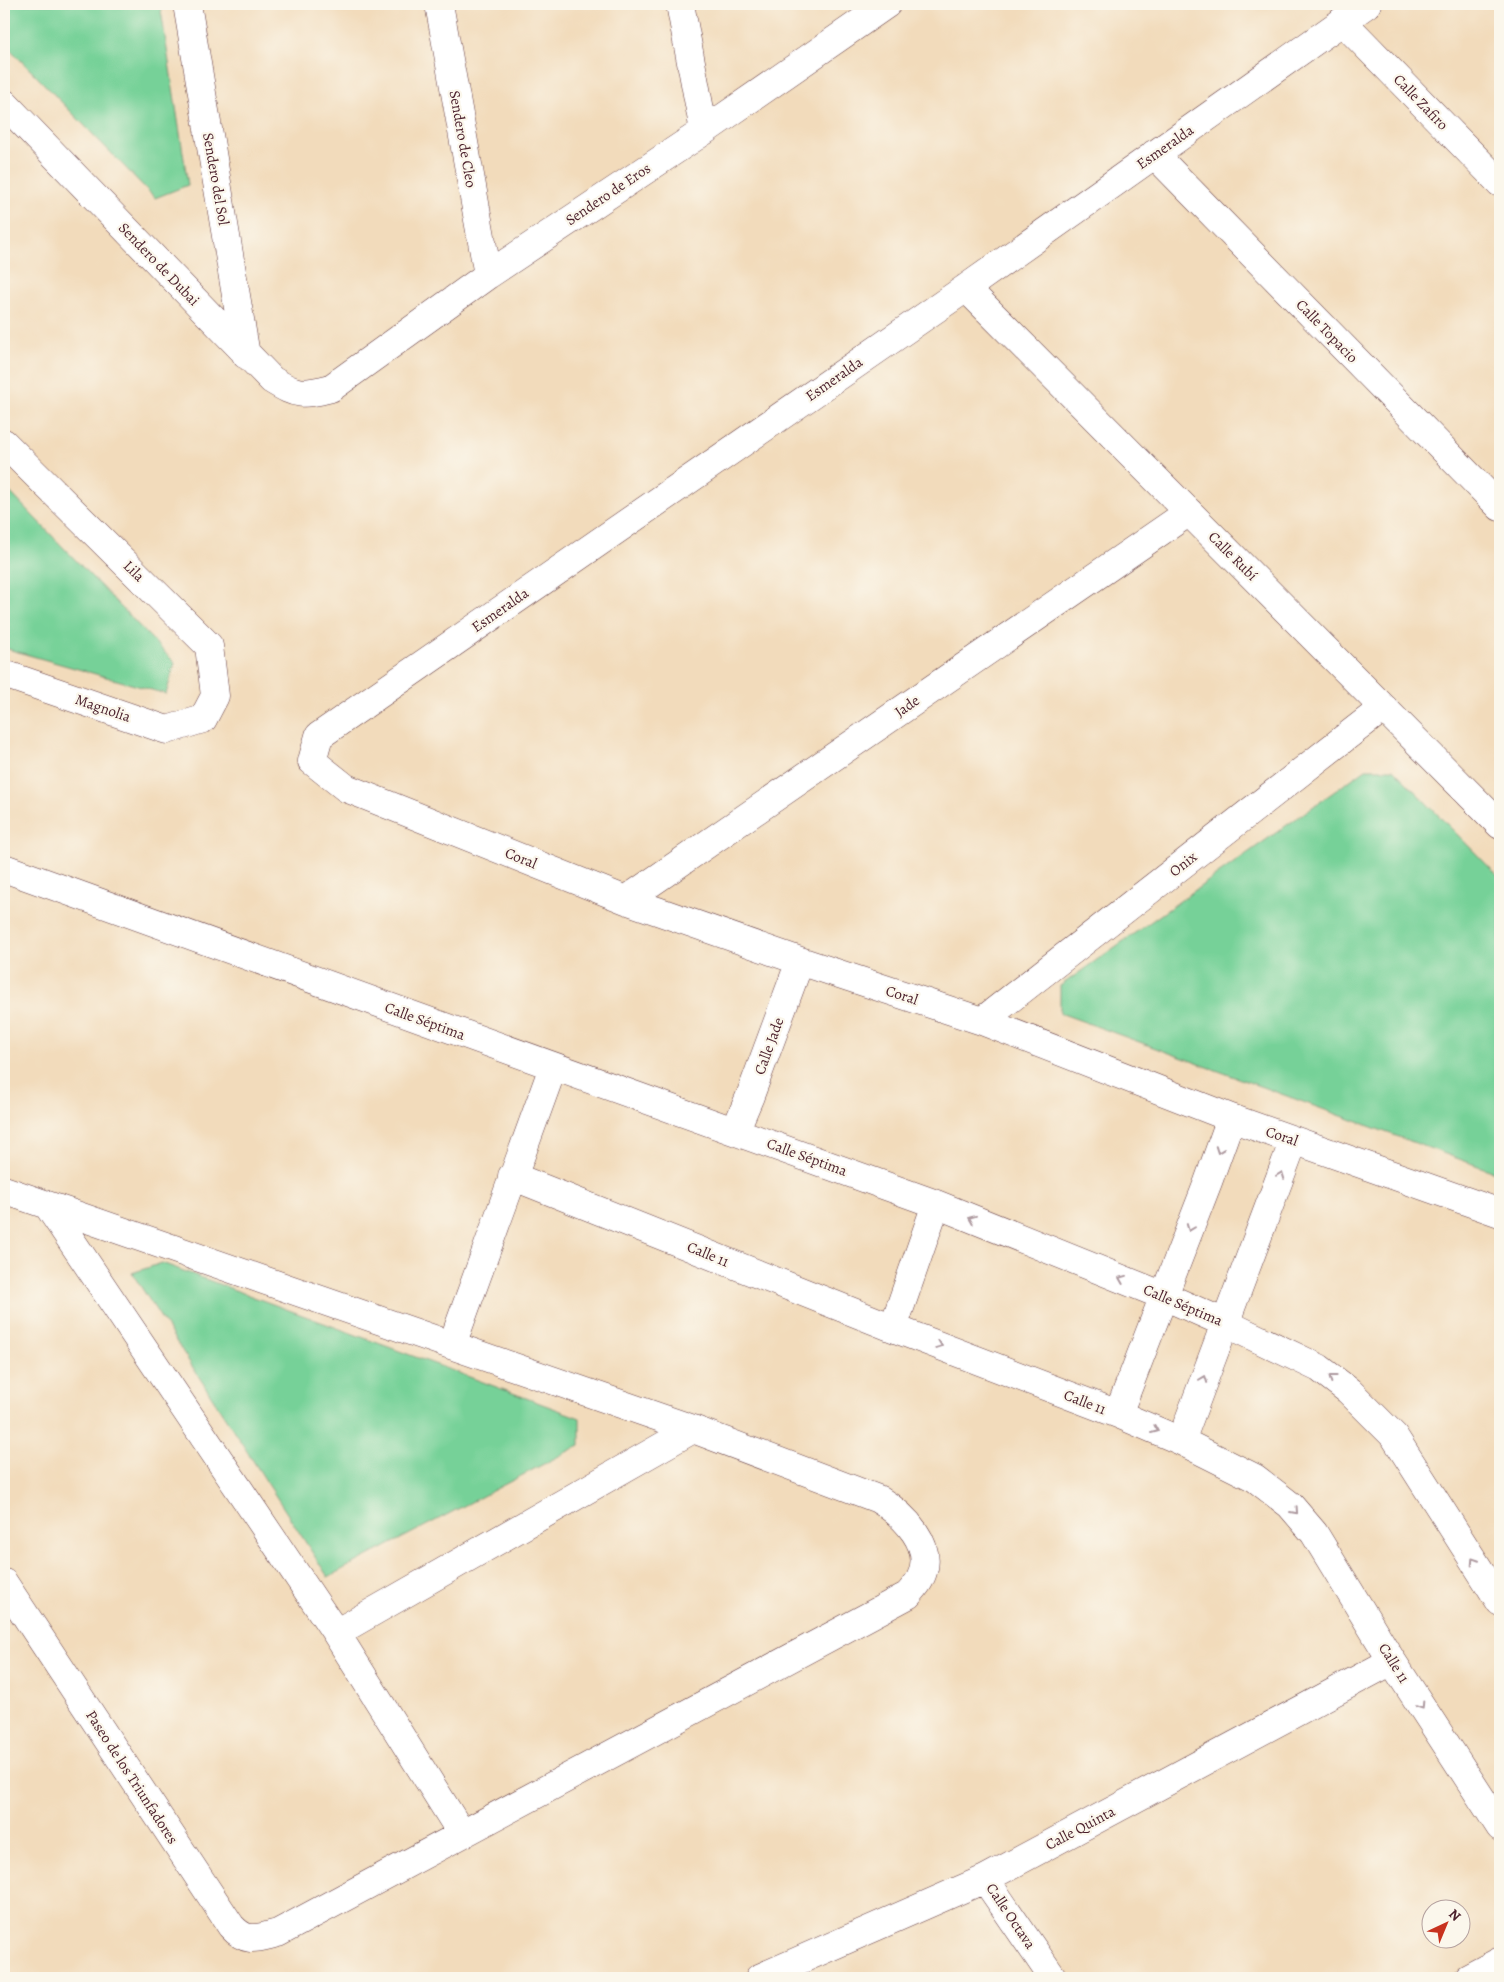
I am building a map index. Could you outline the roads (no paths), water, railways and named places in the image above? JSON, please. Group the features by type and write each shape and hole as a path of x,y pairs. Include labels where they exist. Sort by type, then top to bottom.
{"street":[{"name":"Sendero del Sol","path":"187,4 246,354"},
{"name":"Sendero de Cleo","path":"439,4 488,275"},
{"path":"680,4 704,131"},
{"name":"Sendero de Eros","path":"331,388 488,275 704,131 887,4"},
{"name":"Esmeralda","path":"312,761 318,736 966,288 1367,4"},
{"name":"Calle Zafiro","path":"1342,21 1500,184"},
{"name":"Sendero de Dubai","path":"4,102 272,380 288,389 306,394 331,388"},
{"name":"Calle Topacio","path":"1154,154 1500,507"},
{"name":"Calle Rubí","path":"966,288 1500,825"},
{"name":"Lila","path":"4,443 209,646 214,696 203,719"},
{"name":"Jade","path":"626,900 1189,512"},
{"name":"Magnolia","path":"4,674 167,730 203,719"},
{"name":"Onix","path":"982,1021 1383,708"},
{"name":"Coral","path":"312,761 346,788 626,900 800,961 982,1021 1231,1118 1500,1213"},
{"name":"Calle Séptima","path":"4,868 936,1204 1164,1296 1319,1368 1349,1391 1394,1436 1500,1602"},
{"name":"Calle Jade","path":"735,1131 750,1096 800,961"},
{"path":"452,1345 512,1176 554,1067"},
{"path":"1118,1414 1231,1118"},
{"path":"1181,1441 1294,1140"},
{"name":"Calle 11","path":"512,1176 893,1328 1118,1414 1181,1441 1254,1478 1290,1506 1314,1533 1392,1661 1500,1827"},
{"path":"4,1190 693,1429 878,1499 896,1510 913,1528 922,1549 924,1564 920,1579 908,1595 462,1834 336,1633 48,1206"},
{"path":"893,1328 936,1204"},
{"path":"336,1633 693,1429"},
{"name":"Paseo de los Triunfadores","path":"4,1583 231,1926 244,1938 251,1939 278,1933 462,1834"},
{"name":"Calle Quinta","path":"760,1978 985,1879 1392,1661"},
{"name":"Calle Octava","path":"985,1879 1053,1978"},
{"path":"1468,1978 1500,1961"}]}
